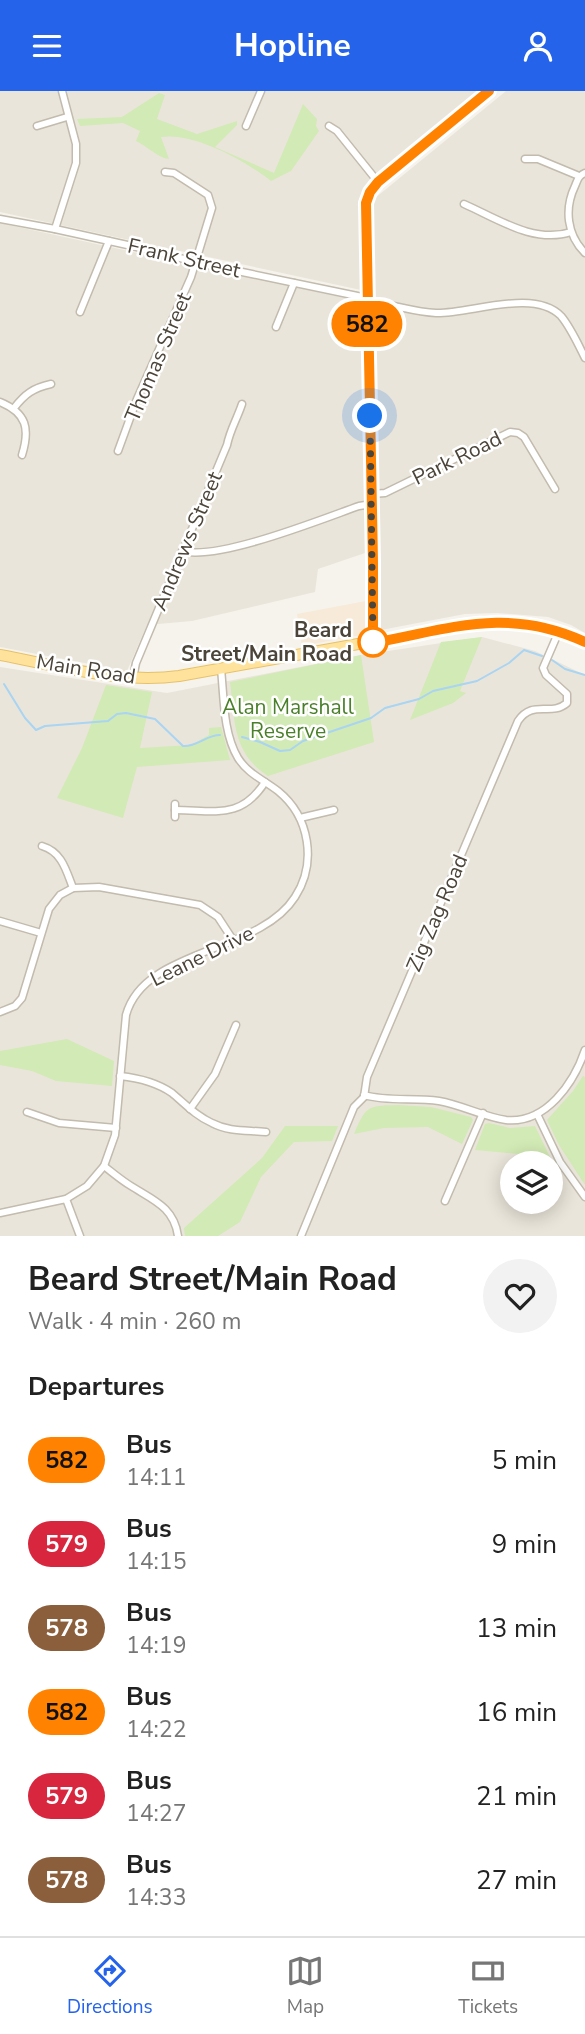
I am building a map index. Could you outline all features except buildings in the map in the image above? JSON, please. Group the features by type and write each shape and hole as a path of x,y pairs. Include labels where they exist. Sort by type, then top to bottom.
{"main road":[{"name":"Main Road","path":"0,655 133,678 168,678 491,621 522,623 559,631 585,642"}],"street":[{"path":"55,229 76,163 76,144 62,91"},
{"path":"246,126 261,91"},
{"path":"373,643 366,203 378,182 487,92"},
{"path":"37,126 68,117"},
{"path":"329,127 337,131 378,182"},
{"path":"525,159 538,159 582,174 569,205 571,232 585,253"},
{"name":"Thomas Street","path":"118,451 134,414 137,398 191,277 212,202 208,195 174,173 165,173"},
{"path":"464,204 537,235 558,236 571,232"},
{"name":"Frank Street","path":"0,219 159,251 194,262 434,313 520,303 546,307 562,318 585,358"},
{"path":"80,312 109,241"},
{"path":"276,327 294,283"},
{"path":"14,408 24,395 36,387 51,384"},
{"path":"0,403 14,408 27,432 22,455"},
{"name":"Andrews Street","path":"133,678 136,663 242,404"},
{"name":"Park Road","path":"183,551 201,553 279,535 359,506 510,432 524,437 555,489"},
{"name":"Zig Zag Road","path":"301,1236 354,1107 365,1095 367,1077 518,720 530,709 558,708 567,703 567,694 546,675 543,668 559,631"},
{"name":"Leane Drive","path":"0,1213 66,1199 87,1186 104,1166 111,1150 116,1128 126,1015 138,991 160,973 277,917 298,892 306,874 306,835 300,818 285,797 243,765 234,750 221,669"},
{"path":"175,810 239,808 252,801 265,782"},
{"path":"300,818 334,809"},
{"path":"42,846 52,850 61,859 73,888"},
{"path":"0,1012 15,1006 24,994 52,904 73,888 99,887 200,905 218,917 233,940"},
{"path":"0,921 41,933"},
{"path":"190,1109 212,1080 236,1025"},
{"path":"365,1095 431,1100 512,1120 527,1118 555,1100 569,1082 585,1050"},
{"path":"120,1076 157,1085 175,1095 206,1121 222,1128 266,1132"},
{"path":"27,1112 59,1123 116,1128"},
{"path":"445,1201 483,1113"},
{"path":"537,1114 560,1162 585,1197"},
{"path":"104,1166 127,1184 164,1206 173,1219 178,1236"},
{"path":"66,1199 80,1236"}],"shaded area":[{"path":"0,91 480,91 383,174 366,203 361,290 0,212"},
{"path":"506,91 585,91 585,633 548,617 497,613 465,614 381,630 369,203"},
{"path":"0,223 363,302 366,400 365,553 318,569 315,592 192,621 147,625 127,671 0,647"},
{"path":"366,601 366,634 302,646 297,614"},
{"path":"482,637 535,651 585,675 585,1236 0,1236 0,667 167,693 361,655"}],"green space":[{"path":"159,93 165,95 157,119 197,134 237,121 237,125 215,147 274,173 303,104 317,119 316,126 319,131 291,171 271,181 234,157 204,143 161,137 169,159 136,141 140,131 123,123 80,126 77,119 122,117"},
{"path":"482,637 460,691 466,693 453,703 410,720 441,642"},
{"name":"Alan Marshall Reserve","path":"361,655 374,742 268,776 256,767 241,746 237,735 230,682"},
{"name":"Alan Marshall Reserve","path":"106,685 152,692 140,748 191,745 209,735 209,728 221,727 230,760 137,767 123,818 57,798 82,748"},
{"path":"67,1039 114,1061 112,1086 56,1081 32,1071 0,1065 0,1051"},
{"path":"583,1076 585,1077 585,1185 559,1145 547,1120"},
{"path":"398,1105 431,1107 471,1117 473,1120 462,1144 428,1127 384,1128 354,1134 369,1109"},
{"path":"485,1124 510,1128 535,1126 547,1151 475,1150"},
{"path":"285,1126 338,1126 332,1141 294,1142 261,1177 240,1222 218,1236 185,1236 184,1228 262,1158"}],"waterway":[{"path":"242,737 280,751 290,750 303,741 371,718 385,708 419,699 433,691 477,681 509,663 524,650 542,656"},
{"path":"552,660 565,669 585,675"},
{"path":"4,684 25,718 36,730 45,726 108,721 117,714 126,713 155,719 183,746 220,735"}],"bus line":[{"name":"582","path":"489,91 378,182 366,203 373,643 459,625 501,621 542,626 585,642"}],"place":[{"name":"Beard Street/Main Road","path":"373,642"}],"route":[{"path":"370,416 373,642"}]}
